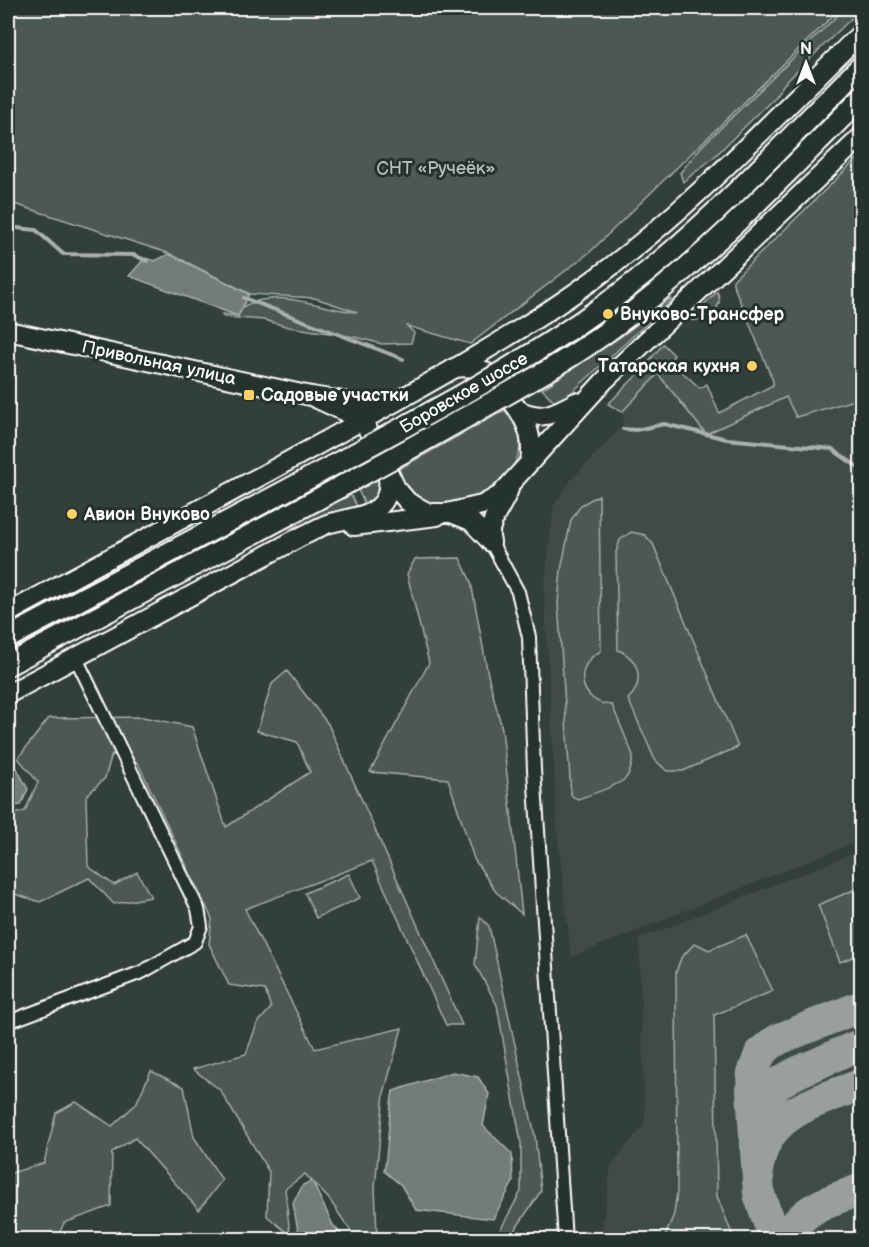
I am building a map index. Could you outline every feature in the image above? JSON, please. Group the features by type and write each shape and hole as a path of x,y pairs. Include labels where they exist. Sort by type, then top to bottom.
{"main road":[{"path":"8,613 406,396 534,320 592,281 643,242 748,144 861,32"},
{"name":"Боровское шоссе","path":"8,638 422,417 569,331 624,290 693,232 861,65"},
{"name":"Боровское шоссе","path":"8,665 426,440 534,379 593,341 650,299 721,238 861,97"},
{"path":"312,532 421,519 482,505 496,498 590,394 861,136"},
{"name":"Привольная улица","path":"8,331 311,396"},
{"path":"452,368 478,369 487,373 519,410 530,433 530,462"},
{"path":"519,410 534,416 550,416 590,394"},
{"path":"311,396 376,405 406,396"},
{"path":"311,396 363,420 396,488 411,505 429,513 449,513 471,521 491,543"},
{"path":"311,396 331,412 331,430 327,440"},
{"path":"376,446 375,422 380,410"},
{"path":"8,694 75,656 328,524 367,515 381,505 388,492 386,466"},
{"path":"491,543 490,526 502,507 510,485"}],"street":[{"path":"491,543 518,592 529,637 534,770 565,1239"},
{"path":"8,1022 142,972 195,942 201,926 198,909 75,656"}],"shaded area":[{"path":"169,254 249,294 238,316 129,276 145,258 155,261"},
{"path":"658,374 706,433 786,397 796,417 861,398 861,840 571,957 558,838 544,590 554,505 571,480 624,424 622,412"},
{"path":"8,766 16,767 28,789 21,805 8,807"},
{"path":"861,850 861,1239 600,1240 611,1166 645,1123 639,939"},
{"path":"453,1072 478,1077 489,1094 483,1126 512,1154 513,1182 493,1219 416,1210 401,1185 384,1171 393,1091"},
{"path":"312,1181 333,1225 343,1236 342,1239 301,1239 299,1237 293,1203 303,1185"}],"green space":[{"name":"СНТ «Ручеёк»","path":"8,8 841,8 590,252 470,344 407,326 414,333 411,343 382,344 355,337 289,327 264,320 224,317 222,314 238,316 243,307 256,301 270,299 300,301 357,312 315,298 250,294 168,253 8,202"},
{"path":"845,8 861,9 713,158 683,182 680,173 702,146"},
{"path":"861,155 861,398 796,417 786,397 706,434 658,374 622,412 608,404 639,373 663,344 674,355 670,361 700,388 707,384 719,413 773,385 733,280"},
{"path":"717,292 719,304 712,314 700,320 688,319"},
{"path":"671,298 671,301 558,405 542,389 622,336"},
{"path":"505,410 517,431 520,444 516,460 507,474 494,486 478,496 460,502 442,504 426,501 410,491 399,469"},
{"path":"380,478 383,489 367,509 358,490"},
{"path":"351,495 358,509 322,517 289,530 308,517"},
{"path":"599,495 601,651 586,666 583,683 593,698 601,703 612,705 633,755 630,771 625,779 578,799 571,794 558,603 561,570 571,520 581,505"},
{"path":"631,532 645,535 653,544 738,747 683,771 667,771 655,760 628,699 637,686 638,672 631,659 618,650 616,552 620,540"},
{"path":"460,558 471,582 488,675 502,729 522,914 496,892 474,859 448,779 370,772 429,663 407,574 415,559"},
{"path":"287,671 328,724 462,1025 446,1025 372,861 245,909 315,1049 402,1028 384,1093 375,1187 377,1235 356,1239 329,1199 305,1174 285,1189 290,1235 267,1216 269,1172 220,1090 193,1069 246,1054 257,1024 271,1008 265,990 229,985 209,944 212,919 138,763 112,754 105,778 86,796 88,866 114,885 137,872 151,897 114,904 89,878 40,902 8,892 8,841 15,822 8,824 8,816 25,811 38,782 18,758 49,718 143,717 192,727 226,827 310,772 297,742 257,731 272,684"},
{"path":"349,874 360,898 316,918 305,893"},
{"path":"861,887 861,954 840,962 818,905"},
{"path":"480,917 489,926 535,1136 541,1191 509,1239 496,1238 521,1191 521,1143 497,1005 475,964"},
{"path":"746,935 773,991 714,1015 717,1196 734,1239 664,1239 674,1214 677,1191 676,972 681,958 695,943 709,950"},
{"path":"151,1071 184,1087 194,1137 222,1180 199,1210 135,1138 112,1152 111,1206 64,1223 57,1239 14,1239 8,1226 8,1174 44,1163 56,1113 76,1102 112,1126 136,1104"}],"waterway":[{"path":"8,227 36,230 63,254 134,255 147,261"},
{"path":"244,298 403,359"},
{"path":"623,429 636,430 664,424 727,439 832,449 862,470"}],"taxiway":[{"path":"775,1240 759,1194 752,1091 753,1073 760,1054 779,1039 862,1006"},
{"path":"756,1124 764,1100 778,1084 862,1044"},
{"path":"759,1162 764,1145 785,1119 798,1110 862,1084"},
{"path":"788,1240 793,1229 808,1212 829,1201 862,1189"}],"place":[{"name":"Внуково-Трансфер","path":"608,314"},
{"name":"Татарская кухня","path":"752,366"},
{"name":"Садовые участки","path":"249,395"},
{"name":"Авион Внуково","path":"72,514"}]}
